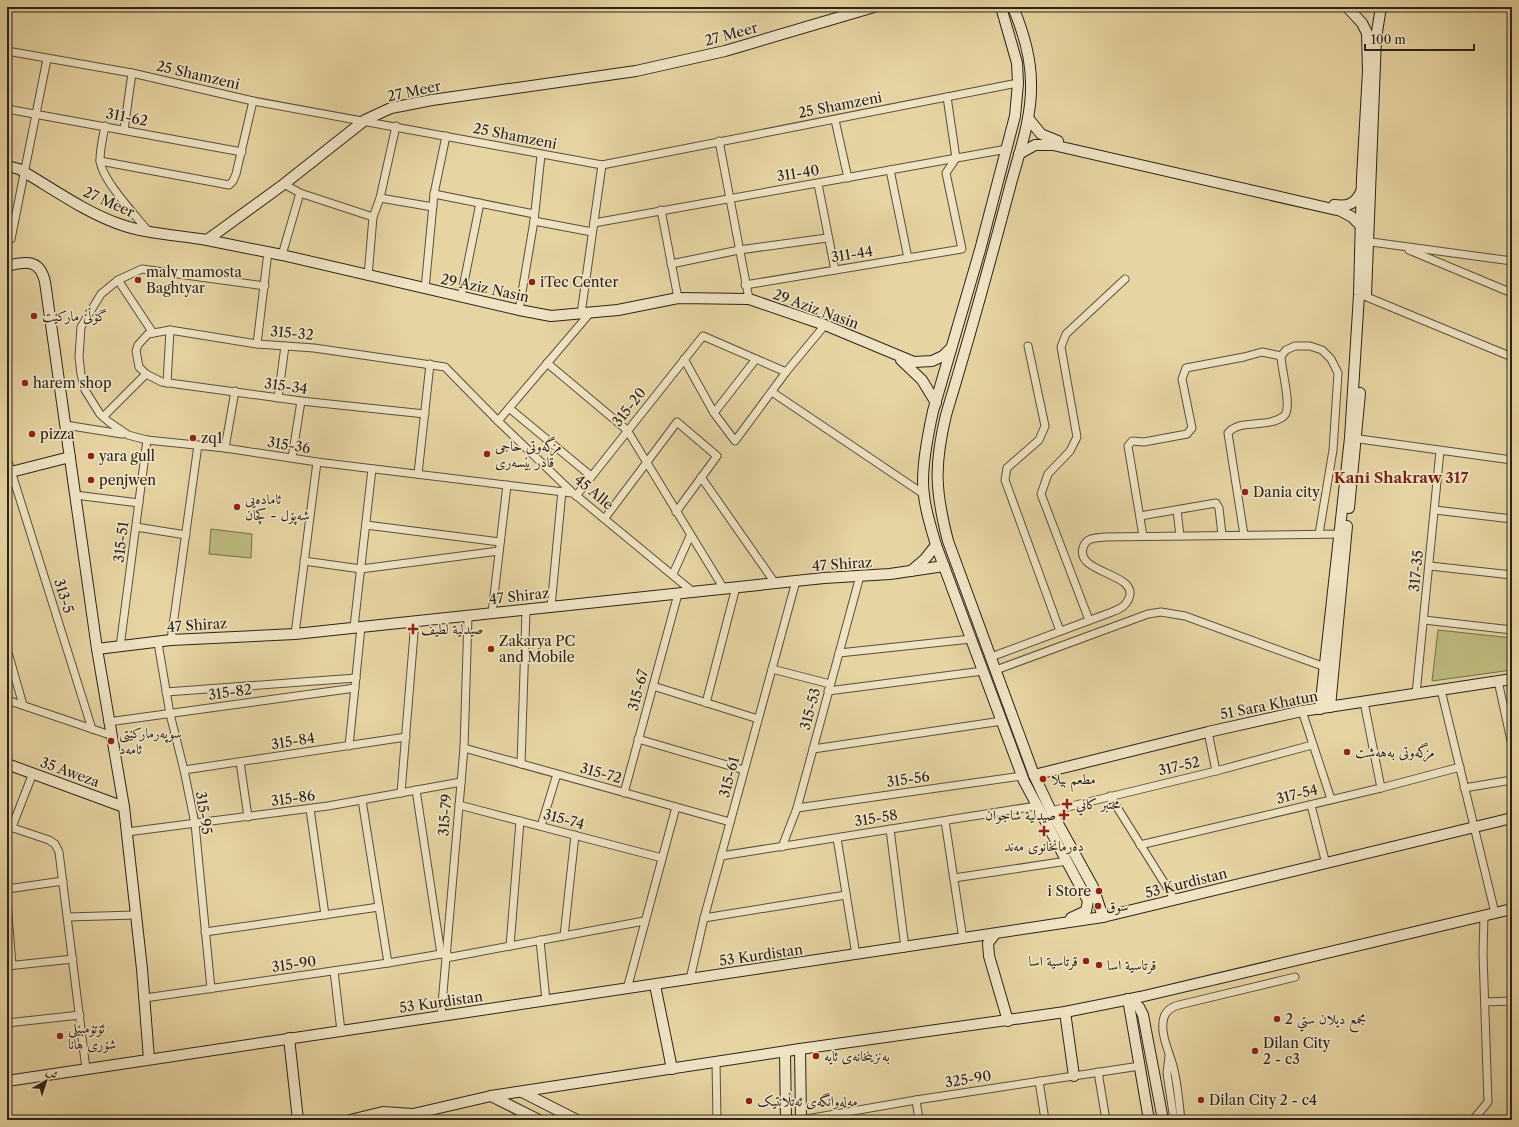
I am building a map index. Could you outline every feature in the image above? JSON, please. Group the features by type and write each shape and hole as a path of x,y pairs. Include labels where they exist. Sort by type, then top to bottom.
{"street":[{"name":"27 Meer","path":"7,166 25,173 92,213 119,224 148,231 207,240 284,184 365,120 391,108 636,71 718,53 874,7"},
{"path":"1001,7 1017,63 1018,83 1015,116 980,250 936,403 926,444 923,482 936,545 1022,776 1036,806 1067,861 1088,889 1088,909 1084,913 1069,919 1062,924"},
{"path":"1005,7 1009,34"},
{"path":"1013,7 1023,32 1030,61 1032,83 1028,118 992,254 940,438 936,481 948,541 1034,776 1103,917"},
{"path":"1347,7 1364,27 1368,44 1361,226 1364,241"},
{"path":"1325,708 1353,439 1363,295 1364,241 1376,30 1381,7"},
{"name":"25 Shamzeni","path":"7,52 132,73 253,101 365,120 541,155 602,165 1018,83"},
{"path":"9,240 25,173 47,58"},
{"path":"124,130 132,73"},
{"path":"947,98 956,158"},
{"path":"100,161 229,185 233,181 242,152 253,101"},
{"name":"311-62","path":"7,109 242,152"},
{"path":"1028,118 1041,134 1055,140 1336,205 1345,206 1352,204 1362,192"},
{"path":"835,120 848,178"},
{"path":"105,126 100,161 116,191 148,231"},
{"path":"368,276 373,217 380,198 396,126"},
{"path":"425,289 434,194 446,136"},
{"path":"719,141 749,299"},
{"path":"1019,154 1035,145 1053,145 1342,211 1352,217 1361,226"},
{"name":"311-40","path":"594,223 730,197 818,184 1007,149"},
{"path":"519,310 534,217 541,155"},
{"name":"311-44","path":"746,285 962,249 946,174 956,158"},
{"path":"498,421 547,363 585,314 592,232 602,165"},
{"path":"890,170 908,258"},
{"path":"284,184 300,193 373,217"},
{"path":"818,184 827,238 835,270"},
{"path":"282,255 300,193"},
{"path":"434,194 480,203 592,232"},
{"path":"380,198 433,207"},
{"path":"461,297 480,203"},
{"path":"661,210 678,298"},
{"path":"671,264 739,250 827,238"},
{"name":"29 Aziz Nasin","path":"207,240 282,255 425,289 551,316 618,310 678,298 749,299 825,325 914,362 926,362 942,356 952,347"},
{"path":"1364,241 1512,261"},
{"path":"1400,246 1512,293"},
{"path":"980,250 992,254"},
{"path":"257,344 268,252"},
{"path":"7,266 30,263 41,269 44,277 108,722 124,807 145,998 149,1059"},
{"path":"103,417 146,374 139,368 136,351 143,339 148,334 153,333 118,280 142,269 265,286"},
{"path":"1089,620 1041,494 1048,474 1070,451 1077,437 1061,347 1066,334 1125,279"},
{"name":"315-36","path":"118,280 100,294 81,326 79,358 85,390 103,417 128,435 147,440 225,448 317,462 562,491 574,494"},
{"path":"1363,295 1512,356"},
{"path":"684,359 714,413 735,441 786,372 825,325"},
{"path":"167,383 170,330"},
{"name":"315-32","path":"153,333 170,330 257,344 314,348 430,364"},
{"name":"315-20","path":"574,494 591,476 702,336 756,359"},
{"path":"278,398 284,346"},
{"path":"1028,346 1045,426 1039,440 1008,468 1005,480 1060,631"},
{"path":"1244,535 1228,433 1233,428 1275,421 1284,416 1288,407 1281,366 1281,356 1286,350 1295,346 1310,346 1322,350 1331,359 1338,373 1333,450 1319,534"},
{"path":"1143,536 1128,446 1132,441 1144,442 1187,434 1192,428 1182,379 1186,368 1262,352 1281,356"},
{"name":"29 Aziz Nasin","path":"895,355 916,373 936,403"},
{"path":"714,413 756,359 786,372"},
{"path":"547,363 627,430 646,464 724,589"},
{"path":"418,474 430,364"},
{"name":"45 Alle","path":"430,364 445,367 498,421 574,494 693,592"},
{"name":"315-34","path":"146,374 167,383 301,401 425,414"},
{"path":"225,448 235,391"},
{"path":"772,392 925,494"},
{"path":"292,458 301,401"},
{"path":"509,408 591,476"},
{"path":"605,518 677,422 717,456 676,512"},
{"path":"65,425 128,435"},
{"path":"1353,439 1512,460"},
{"name":"315-51","path":"120,647 147,440"},
{"path":"172,640 198,445"},
{"name":"317-35","path":"1416,694 1430,566 1440,451"},
{"path":"9,472 70,457"},
{"name":"313-5","path":"7,458 9,472 92,729"},
{"path":"294,634 317,462"},
{"path":"349,746 356,678 357,627 361,568 372,469"},
{"path":"701,477 775,583"},
{"path":"492,613 507,485"},
{"path":"551,607 562,491"},
{"path":"75,495 139,503"},
{"path":"1140,516 1216,503 1219,508 1222,535"},
{"path":"1177,510 1180,536"},
{"path":"1435,510 1512,519"},
{"path":"366,525 500,542"},
{"path":"136,527 186,535"},
{"path":"991,657 1119,609 1125,604 1130,594 1128,586 1124,582 1103,572 1089,563 1083,551 1086,542 1090,539 1100,537 1143,536 1343,534"},
{"path":"1325,708 1325,667 1343,534"},
{"path":"673,574 690,536"},
{"path":"911,571 925,559 936,545"},
{"path":"304,561 361,568 499,551"},
{"name":"47 Shiraz","path":"97,649 158,643 172,640 294,634 775,583 911,571 944,566"},
{"path":"1430,566 1512,575"},
{"name":"315-53","path":"782,847 797,808 860,576"},
{"name":"315-61","path":"690,980 704,918 796,581"},
{"path":"706,703 736,587"},
{"name":"315-67","path":"624,792 678,594"},
{"path":"959,606 971,601"},
{"path":"521,764 526,610"},
{"path":"996,670 1148,614 1161,612 1192,618 1325,667"},
{"name":"315-79","path":"441,1016 445,955 464,748 468,616"},
{"path":"1424,620 1512,630"},
{"path":"401,793 415,621"},
{"path":"839,653 971,639"},
{"name":"315-95","path":"158,643 170,714 184,770 195,824 211,989"},
{"path":"7,649 24,705"},
{"path":"772,669 829,688 983,671"},
{"path":"166,692 356,678"},
{"name":"51 Sara Khatun","path":"1034,776 1208,732 1302,711 1512,679"},
{"path":"1498,681 1512,745"},
{"path":"653,686 758,719"},
{"name":"315-82","path":"108,722 355,688"},
{"path":"1441,690 1495,913"},
{"path":"7,700 110,735"},
{"path":"1364,702 1381,788"},
{"path":"1302,711 1331,799"},
{"path":"813,749 1002,721"},
{"path":"1208,732 1216,771"},
{"name":"315-84","path":"184,770 406,737"},
{"path":"638,739 744,770"},
{"name":"317-52","path":"1051,811 1216,771 1312,745"},
{"name":"315-72","path":"464,748 730,822"},
{"path":"240,762 248,817"},
{"name":"35 Aweza","path":"7,764 124,807"},
{"name":"317-54","path":"1140,845 1460,768"},
{"path":"33,773 10,826 56,844 59,852 86,1068"},
{"path":"541,826 556,774"},
{"name":"315-56","path":"797,808 1022,776"},
{"path":"1464,788 1512,780"},
{"name":"315-86","path":"127,832 310,808 461,782"},
{"path":"416,790 445,955"},
{"path":"1110,796 1175,900"},
{"path":"362,800 388,963"},
{"name":"315-74","path":"459,805 662,858"},
{"path":"1311,805 1326,864"},
{"name":"315-58","path":"721,856 1036,806"},
{"path":"627,989 644,920 676,807"},
{"path":"310,808 325,914"},
{"name":"53 Kurdistan","path":"7,1081 86,1068 905,948 1103,917 1512,818"},
{"path":"510,946 520,821"},
{"path":"945,821 962,939"},
{"path":"890,829 905,948"},
{"path":"564,936 575,836"},
{"path":"837,838 856,955"},
{"path":"954,878 1067,861"},
{"path":"7,889 63,881"},
{"path":"704,918 846,895"},
{"path":"7,902 10,966 73,959"},
{"path":"205,932 379,907"},
{"path":"350,1120 413,1114 491,1096 800,1049 1064,1012 1128,999 1512,910"},
{"path":"68,917 136,915"},
{"path":"1472,1120 1488,1102 1484,916"},
{"name":"315-90","path":"145,998 510,946 644,920"},
{"path":"995,934 988,943 989,956 1008,1021"},
{"path":"540,940 546,1001"},
{"path":"334,971 341,1031"},
{"path":"1181,1120 1175,1071 1169,1056 1163,1022 1164,1016 1173,1007 1295,977"},
{"path":"655,985 672,1069"},
{"path":"1128,999 1149,1120"},
{"path":"1128,999 1139,1007 1142,1015 1163,1120"},
{"path":"1485,1002 1512,1001"},
{"path":"1064,1012 1074,1076"},
{"path":"7,1023 80,1015"},
{"path":"289,1038 298,1120"},
{"path":"800,1049 801,1120"},
{"path":"785,1052 786,1120"},
{"path":"1169,1056 1167,1073 1174,1120"},
{"path":"716,1062 716,1120"},
{"path":"785,1067 793,1064 800,1067"},
{"name":"325-90","path":"801,1120 916,1100 1140,1066"},
{"path":"1098,1072 1106,1120"},
{"path":"1039,1081 1045,1120"},
{"path":"522,1092 577,1120"},
{"path":"491,1096 539,1120"},
{"path":"916,1100 920,1120"}],"shaded area":[{"path":"211,529 252,534 251,558 209,554"},
{"path":"1438,630 1512,638 1512,670 1432,681"}],"place":[{"name":"maly mamosta Baghtyar","path":"138,280"},
{"name":"iTec Center","path":"532,282"},
{"name":"گۆڵێ مارکێت","path":"34,316"},
{"name":"harem shop","path":"25,383"},
{"name":"pizza","path":"32,434"},
{"name":"zq1","path":"193,438"},
{"name":"مزگەوتی حاجی قادر بێسەری","path":"487,454"},
{"name":"yara gull","path":"91,456"},
{"name":"penjwen","path":"91,480"},
{"name":"Dania city","path":"1245,492"},
{"name":"ئامادەیی شەپۆل - کچان","path":"237,507"},
{"name":"صیدلیة لطیف","path":"413,629"},
{"name":"Zakarya PC and Mobile","path":"491,649"},
{"name":"سوپەرمارکێتی ئامەد","path":"111,741"},
{"name":"مزگەوتی بەهەشت","path":"1347,752"},
{"name":"مطعم بيلا","path":"1043,779"},
{"name":"مختبر كاني","path":"1067,804"},
{"name":"صيدلية شاجوان","path":"1064,815"},
{"name":"دەرمانخانوی مەند","path":"1044,831"},
{"name":"i Store","path":"1099,891"},
{"name":"سوق","path":"1098,906"},
{"name":"قرتاسية اسا","path":"1086,961"},
{"name":"قرتاسیة اسا","path":"1099,965"},
{"name":"مجمع ديلان ستي 2","path":"1277,1019"},
{"name":"ئۆتۆمبێلی شۆری هانا","path":"60,1036"},
{"name":"Dilan City 2 - c3","path":"1255,1051"},
{"name":"بەنزینخانەی ئایە","path":"816,1056"},
{"name":"Dilan City 2 - c4","path":"1201,1100"},
{"name":"مەلەوانگەی ئەتڵانتیک","path":"749,1101"}],"district":[{"name":"Kani Shakraw 317","path":"1401,477"}]}
